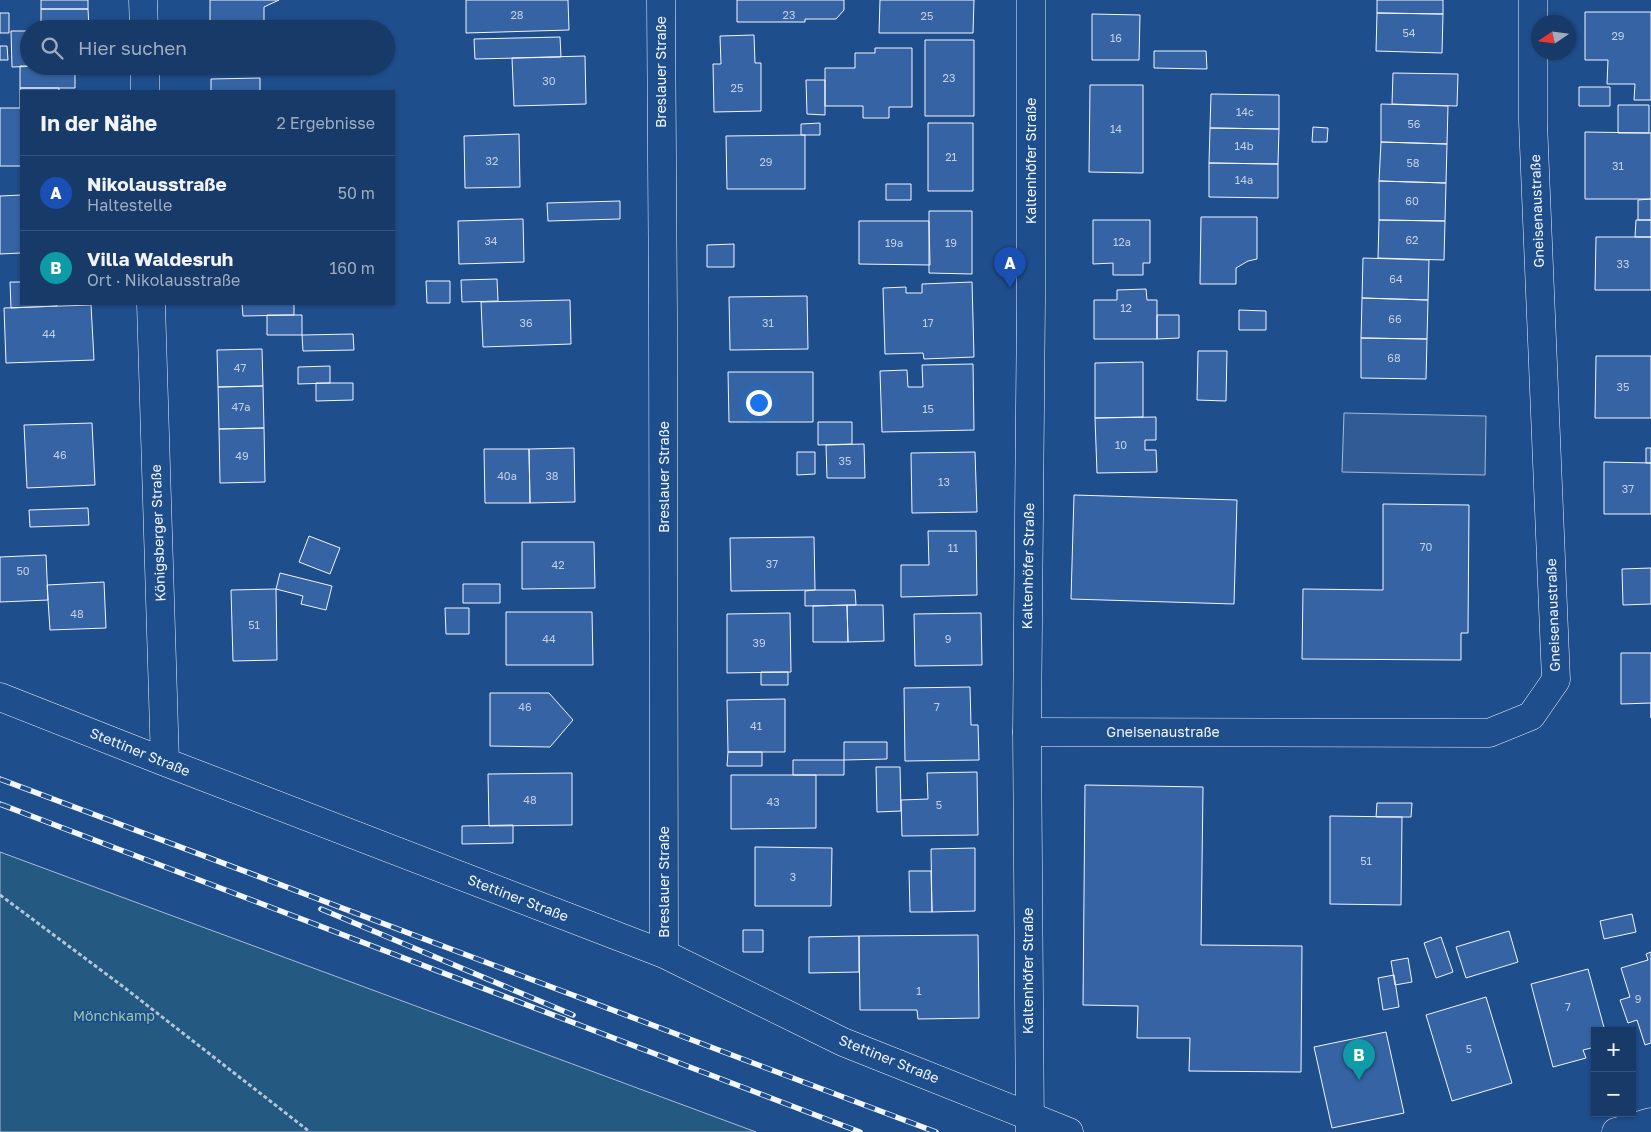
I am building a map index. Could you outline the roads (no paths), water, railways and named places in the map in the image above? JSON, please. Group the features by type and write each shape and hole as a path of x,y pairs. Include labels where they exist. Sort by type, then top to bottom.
{"street":[{"path":"143,0 144,20"},
{"name":"Breslauer Straße","path":"660,0 663,326 664,954"},
{"name":"Kaltenhöfer Straße","path":"1030,0 1031,300 1027,732 1030,1124"},
{"name":"Gneisenaustraße","path":"1027,732 1489,733 1531,716 1536,709 1556,680 1534,122 1534,0"},
{"path":"145,75 145,90"},
{"name":"Königsberger Straße","path":"151,305 164,762"},
{"name":"Stettiner Straße","path":"0,696 164,762 664,954 844,1042 1030,1124 1070,1132"},
{"path":"1616,1132 1651,1122"}],"railway":[{"path":"0,779 936,1132"},
{"path":"0,804 860,1132"},
{"path":"321,909 573,1015"}],"place":[{"name":"Nikolausstraße","path":"1010,288"},
{"name":"Villa Waldesruh","path":"1359,1080"}],"park label":[{"name":"Mönchkamp","path":"114,1016"}]}
